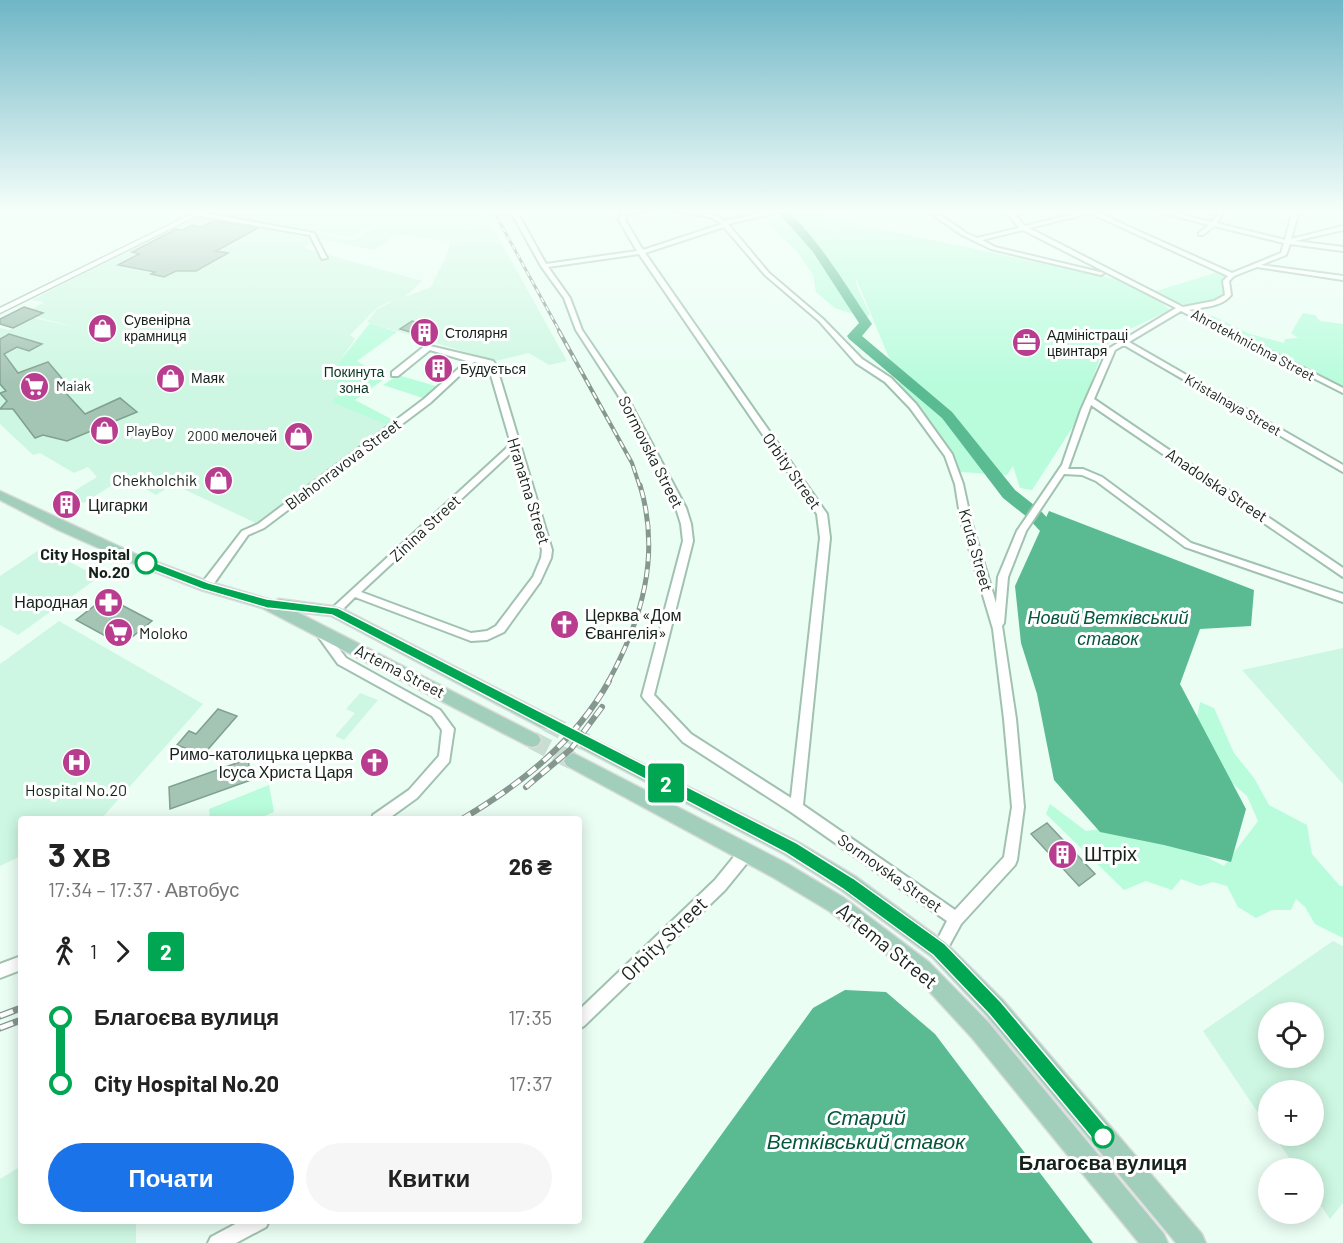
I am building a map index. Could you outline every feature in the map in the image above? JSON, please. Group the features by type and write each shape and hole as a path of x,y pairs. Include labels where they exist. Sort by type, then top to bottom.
{"main road":[{"name":"Artema Street","path":"0,495 90,539 206,586 267,604 532,740"},
{"name":"Artema Street","path":"267,604 334,611 546,722"},
{"path":"316,628 329,617 350,619"},
{"name":"Artema Street","path":"587,743 791,848 848,884 939,950 995,1008 1193,1243"},
{"name":"Artema Street","path":"573,761 746,853 836,904 922,969 980,1030 1155,1243"}],"street":[{"path":"0,311 87,268"},
{"name":"Sormovska Street","path":"545,268 567,298 579,330 622,395 681,508 686,524 688,541 648,696 687,738 796,808 956,920"},
{"name":"Orbity Street","path":"652,268 822,514 825,538 796,808"},
{"name":"Kruta Street","path":"762,268 821,320 859,361 888,380 913,406 948,456 959,484 966,521 998,629 1010,719 1018,807 1010,860 956,920 939,950"},
{"path":"1081,268 1113,275"},
{"name":"Ahrotekhnichna Street","path":"1100,268 1185,309 1343,392"},
{"path":"1217,268 1232,275"},
{"path":"998,629 1003,577 1023,531 1063,471 1112,349 1176,310 1193,309 1225,299 1228,295 1226,280 1248,268"},
{"path":"1267,268 1343,278"},
{"name":"Kristalnaya Street","path":"1124,342 1343,469"},
{"path":"395,374 429,348 472,360"},
{"name":"Hranatna Street","path":"354,593 471,637 493,635 500,629 543,568 548,555 491,364 472,360"},
{"name":"Blahonravova Street","path":"206,586 245,533 261,526 427,401 472,360"},
{"name":"Anadolska Street","path":"1090,400 1343,573"},
{"name":"Zinina Street","path":"334,611 515,445"},
{"path":"1063,471 1083,472 1100,479 1188,545 1343,597"},
{"path":"316,628 342,662 436,713 448,729 445,758 413,794 382,816"},
{"name":"Orbity Street","path":"582,1018 720,885 746,853"},
{"path":"0,971 18,964"},
{"path":"217,1243 254,1224"}],"shaded area":[{"name":"Маяк","path":"94,268 376,268 422,281 405,297 431,287 440,268 515,268 567,361 549,365 529,353 495,361 367,322 377,309 397,299 378,307 350,335 355,339 339,362 340,392 390,426 260,525 173,484 156,495 125,477 84,503 66,496 97,477 88,467 74,473 40,453 33,455 0,424 0,328 9,330 34,318 80,328 36,317 43,313 32,309 44,302 32,300"},
{"path":"42,548 99,577 18,635 0,625 0,576"},
{"name":"Hospital No.20","path":"59,621 203,704 104,816 18,816 18,857 0,866 0,664"},
{"path":"1343,648 1343,784 1242,670"},
{"path":"360,693 378,700 344,740 335,736 355,713 346,709"},
{"path":"1333,941 1343,946 1343,1203 1330,1219 1324,1210 1324,1158 1289,1158 1281,1146 1324,1146 1324,1080 1258,1080 1258,1113 1203,1031"},
{"path":"18,1168 18,1224 136,1224 136,1243 0,1243 0,1179"}],"green space":[{"path":"808,268 1064,268 1116,279 1155,297 1170,310 1130,329 1104,347 1078,419 1032,490 1020,488 1013,466 1007,475 961,472 926,418 902,389 855,276 857,287 870,314 866,318 835,308 816,292 813,275"},
{"path":"1218,272 1228,276 1222,281 1224,292 1222,296 1203,303 1181,304 1156,291"},
{"path":"1303,313 1315,315 1320,321 1343,324 1343,387 1202,314 1213,316 1250,334 1284,343 1285,339 1298,338 1291,333"},
{"name":"Покинута зона","path":"370,323 397,332 357,361 370,369 368,371 387,377 355,400 395,421 390,426 332,402 340,393 336,389 339,362"},
{"name":"Покинута зона","path":"398,375 439,387 426,399 383,385"},
{"path":"1200,702 1214,708 1234,753 1254,778 1269,805 1307,825 1312,854 1340,886 1343,886 1343,938 1315,924 1305,907 1296,899 1291,910 1272,910 1256,918 1238,907 1227,886 1213,882 1200,886 1181,879 1172,890 1146,881 1124,890 1046,814 1050,804 1086,831 1114,827 1178,842 1224,866 1258,821 1247,796 1217,770 1201,741 1197,718"},
{"path":"269,785 274,812 264,816 210,816 209,809"}],"water":[{"name":"Новий Ветківський ставок","path":"1049,511 1254,590 1251,626 1200,629 1180,684 1246,809 1231,862 1100,832 1054,780 1037,694 1021,643 1015,586"},
{"name":"Старий Ветківський ставок","path":"845,990 886,992 935,1034 1093,1243 643,1243 813,1008"}],"building":[{"path":"134,268 201,268 196,271 176,271 164,277 151,274 155,272"},
{"path":"24,307 43,313 13,328 0,324 0,319"},
{"path":"412,321 432,327 420,335 400,329"},
{"name":"Maiak","path":"9,334 42,344 29,351 17,347 4,354 18,373 48,362 71,389 64,391 85,414 120,398 137,412 67,441 43,435 35,438 13,409 0,409 7,401 0,393 6,391 0,384 0,339"},
{"name":"Moloko","path":"106,597 152,621 122,645 76,620"},
{"path":"218,709 237,716 203,755 177,745 189,731 196,734"},
{"path":"248,759 251,780 170,809 169,787"},
{"name":"Штріх","path":"1047,823 1095,874 1079,886 1031,834"}],"waterway":[{"path":"830,268 866,324 854,336 947,415 1009,494 1033,513 1060,542"}],"tunnel":[{"path":"546,722 587,743"},
{"path":"532,740 573,761"}],"railway":[{"path":"525,268 560,332"},
{"path":"559,331 632,463 640,487"},
{"path":"608,682 630,635 645,587 649,537 640,485"},
{"path":"467,816 505,791 545,760 580,723 609,681"},
{"path":"526,787 571,749 602,707"},
{"path":"0,1016 18,1009"},
{"path":"0,1028 18,1021"}],"bus line":[{"name":"2","path":"146,563 206,586 267,604 334,611 791,848 848,884 939,950 995,1008 1103,1137"}],"place":[{"name":"Сувенірна крамниця","path":"103,328"},
{"name":"Столярня","path":"424,333"},
{"name":"Адміністраці цвинтаря","path":"1026,343"},
{"name":"Будується","path":"439,369"},
{"name":"Маяк","path":"170,378"},
{"name":"Maiak","path":"35,386"},
{"name":"PlayBoy","path":"105,431"},
{"name":"2000 мелочей","path":"298,436"},
{"name":"Chekholchik","path":"218,480"},
{"name":"Цигарки","path":"67,505"},
{"name":"City Hospital No.20","path":"146,563"},
{"name":"Народная","path":"109,602"},
{"name":"Церква «Дом Євангелія»","path":"564,624"},
{"name":"Moloko","path":"118,633"},
{"name":"Hospital No.20","path":"76,762"},
{"name":"Римо-католицька церква Ісуса Христа Царя","path":"374,763"},
{"name":"Штріх","path":"1063,854"},
{"name":"Благоєва вулиця","path":"1103,1137"}]}
